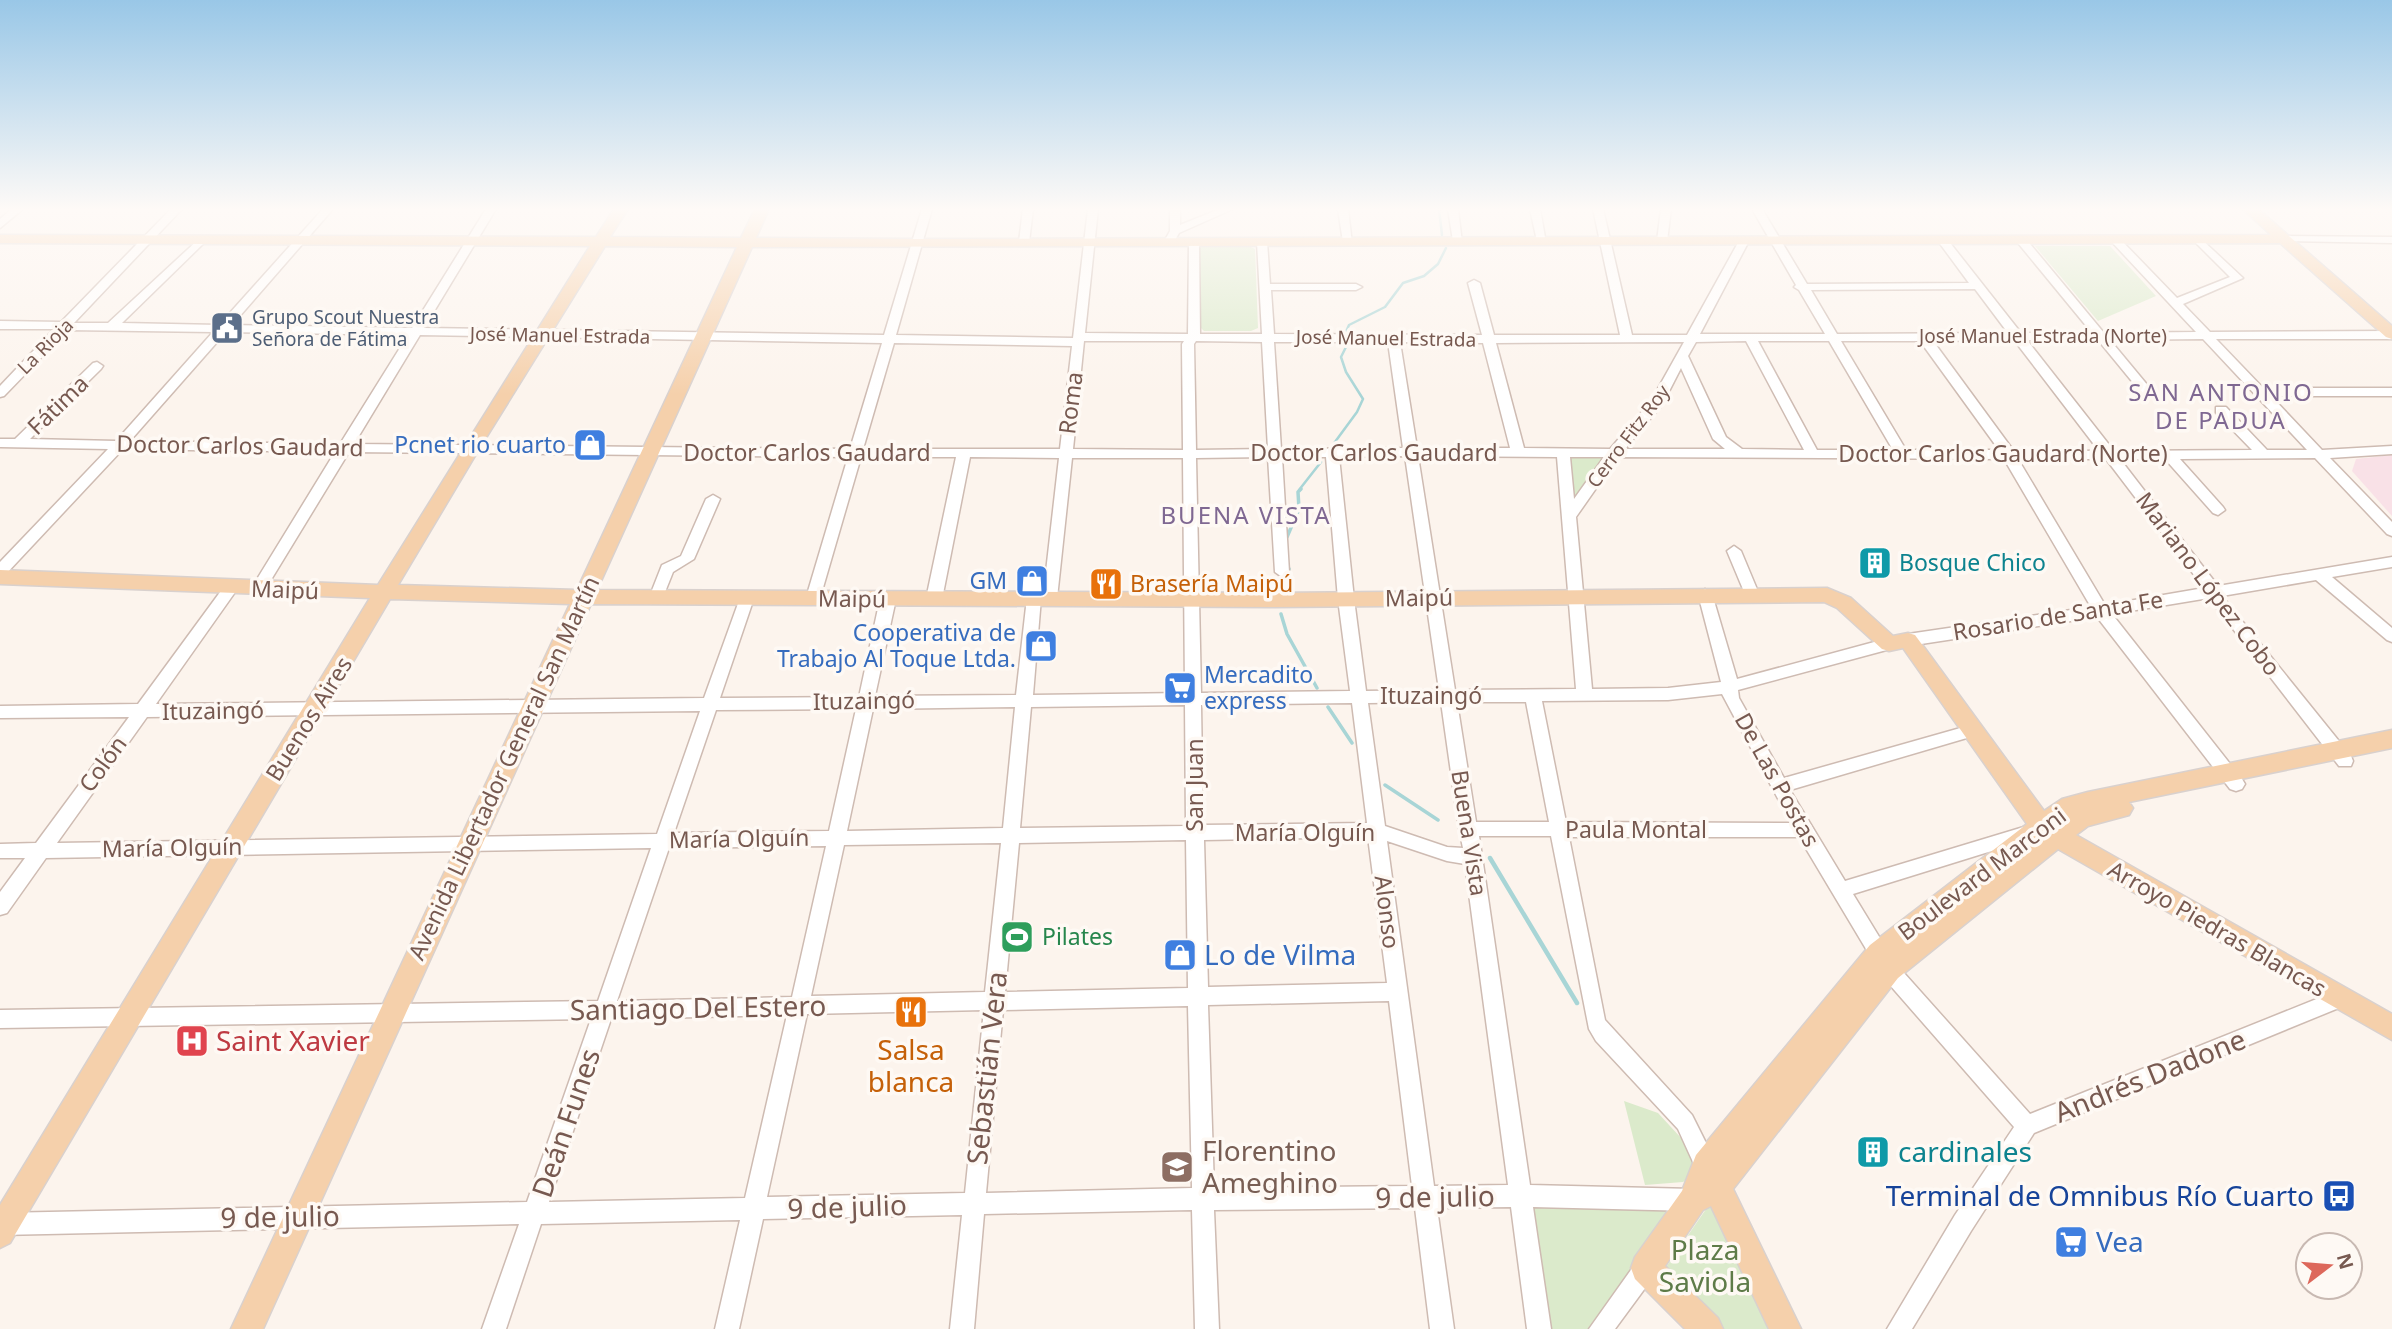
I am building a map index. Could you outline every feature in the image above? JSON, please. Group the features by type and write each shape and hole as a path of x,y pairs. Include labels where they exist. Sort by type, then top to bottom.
{"main road":[{"name":"Buenos Aires","path":"2,1227 386,593 470,449 582,271"},
{"name":"Avenida Libertador General San Martín","path":"247,1329 733,271"},
{"path":"2320,271 2392,335"},
{"name":"Maipú","path":"0,577 257,589 656,598 1346,599 1827,595 1898,642 2049,832"},
{"name":"Boulevard Marconi","path":"2341,756 2392,739"},
{"name":"Boulevard Marconi","path":"1646,1268 1705,1184 1884,961 2049,832 2099,813 2231,778 2341,756 2392,752"},
{"name":"Arroyo Piedras Blancas","path":"2049,832 2392,1028"},
{"path":"1705,1184 1785,1329"},
{"path":"1646,1268 1707,1329"}],"street":[{"name":"La Rioja","path":"0,393 5,381 65,327 118,271"},
{"path":"111,327 169,271"},
{"path":"0,571 120,444 275,271"},
{"path":"257,589 454,271"},
{"path":"813,598 858,453 909,271"},
{"name":"Roma","path":"1042,598 1065,454 1087,271"},
{"name":"San Juan","path":"1194,271 1194,336 1188,344 1189,454 1202,1199 1207,1329"},
{"path":"1263,271 1282,572"},
{"path":"1612,271 1626,338"},
{"name":"Cerro Fitz Roy","path":"1568,517 1657,402 1728,271"},
{"path":"1792,271 1901,453"},
{"name":"Mariano López Cobo","path":"1966,271 2208,581 2217,600 2341,756"},
{"path":"2048,271 2148,393"},
{"path":"2145,271 2392,531"},
{"path":"2175,303 2238,278 2231,271"},
{"path":"1474,283 1518,452"},
{"path":"1800,286 1978,286"},
{"path":"1264,287 1356,287"},
{"name":"José Manuel Estrada","path":"0,326 1079,340 1194,336 1693,338"},
{"name":"José Manuel Estrada (Norte)","path":"1693,338 2392,335"},
{"path":"1923,336 2007,452 2101,611 2231,778"},
{"path":"1750,337 1813,454"},
{"name":"Buena Vista","path":"1393,338 1473,857 1539,1329"},
{"path":"1683,358 1720,439 1741,454"},
{"name":"Fátima","path":"19,443 97,366"},
{"path":"2259,392 2391,393"},
{"path":"2221,411 2262,453"},
{"name":"Doctor Carlos Gaudard","path":"0,443 650,452 1615,453"},
{"name":"Doctor Carlos Gaudard (Norte)","path":"1615,453 2007,452 2111,455 2319,454 2392,450"},
{"name":"Alonso","path":"1332,452 1346,599 1442,1329"},
{"path":"934,599 964,453"},
{"path":"1563,453 1584,694"},
{"path":"2168,454 2218,510"},
{"path":"656,598 667,569 687,559 713,499"},
{"path":"1734,551 1752,594"},
{"name":"Rosario de Santa Fe","path":"1728,687 1898,642 2392,562"},
{"path":"2319,574 2392,636"},
{"name":"Colón","path":"0,906 231,588"},
{"name":"De Las Postas","path":"1705,594 1728,673 1728,687 1779,786 1839,890 1884,961 2027,1126"},
{"name":"Deán Funes","path":"494,1329 747,598"},
{"name":"Sebastián Vera","path":"962,1329 1024,700 1042,598"},
{"path":"727,1329 838,837 888,599"},
{"name":"Ituzaingó","path":"0,712 1533,696 1668,694 1728,687"},
{"path":"1533,696 1597,1023 1603,1034 1685,1122 1705,1184"},
{"path":"1779,786 1971,731"},
{"name":"Paula Montal","path":"1468,829 1804,830"},
{"name":"María Olguín","path":"0,851 1376,830 1447,854 1473,857"},
{"path":"1839,890 2049,832"},
{"name":"Santiago Del Estero","path":"0,1019 605,1010 1397,992"},
{"name":"Andrés Dadone","path":"1899,1329 2027,1126 2339,999"},
{"name":"9 de julio","path":"2,1227 300,1216 1202,1199 1520,1196 1705,1184"},
{"name":"Boulevard Marconi","path":"1601,1329 1646,1268"}],"shaded area":[{"path":"2392,455 2392,516 2352,471 2356,459"}],"green space":[{"path":"1199,271 1256,271 1258,328 1251,331 1204,331 1199,326"},
{"path":"2056,271 2133,271 2156,296 2098,321"},
{"path":"1569,456 1607,456 1571,507"},
{"path":"1624,1101 1658,1113 1706,1165 1683,1182 1645,1185"},
{"name":"Plaza Saviola","path":"1711,1202 1768,1329 1724,1329 1664,1270"},
{"path":"1533,1206 1679,1206 1588,1329 1549,1329"}],"waterway":[{"path":"1346,332 1349,325 1385,307 1403,283 1424,276 1430,271"},
{"path":"1332,446 1357,412 1363,399 1346,372 1341,357 1348,343"},
{"path":"1299,490 1321,462"},
{"path":"1287,537 1299,509 1298,492 1301,489"},
{"path":"1283,585 1289,569"},
{"path":"1281,614 1287,634 1317,688"},
{"path":"1328,707 1352,743"},
{"path":"1385,785 1438,820"},
{"path":"1490,858 1577,1003"}],"place":[{"name":"Grupo Scout Nuestra Señora de Fátima","path":"227,328"},
{"name":"Pcnet rio cuarto","path":"590,445"},
{"name":"Bosque Chico","path":"1875,563"},
{"name":"GM","path":"1032,581"},
{"name":"Brasería Maipú","path":"1106,584"},
{"name":"Cooperativa de Trabajo Al Toque Ltda.","path":"1041,646"},
{"name":"Mercadito express","path":"1180,688"},
{"name":"Pilates","path":"1017,937"},
{"name":"Lo de Vilma","path":"1180,955"},
{"name":"Salsa blanca","path":"911,1012"},
{"name":"Saint Xavier","path":"192,1041"},
{"name":"cardinales","path":"1873,1152"},
{"name":"Florentino Ameghino","path":"1177,1167"},
{"name":"Terminal de Omnibus Río Cuarto","path":"2339,1196"},
{"name":"Vea","path":"2071,1242"}],"district":[{"name":"SAN ANTONIO DE PADUA","path":"2221,407"},
{"name":"BUENA VISTA","path":"1246,516"}]}
